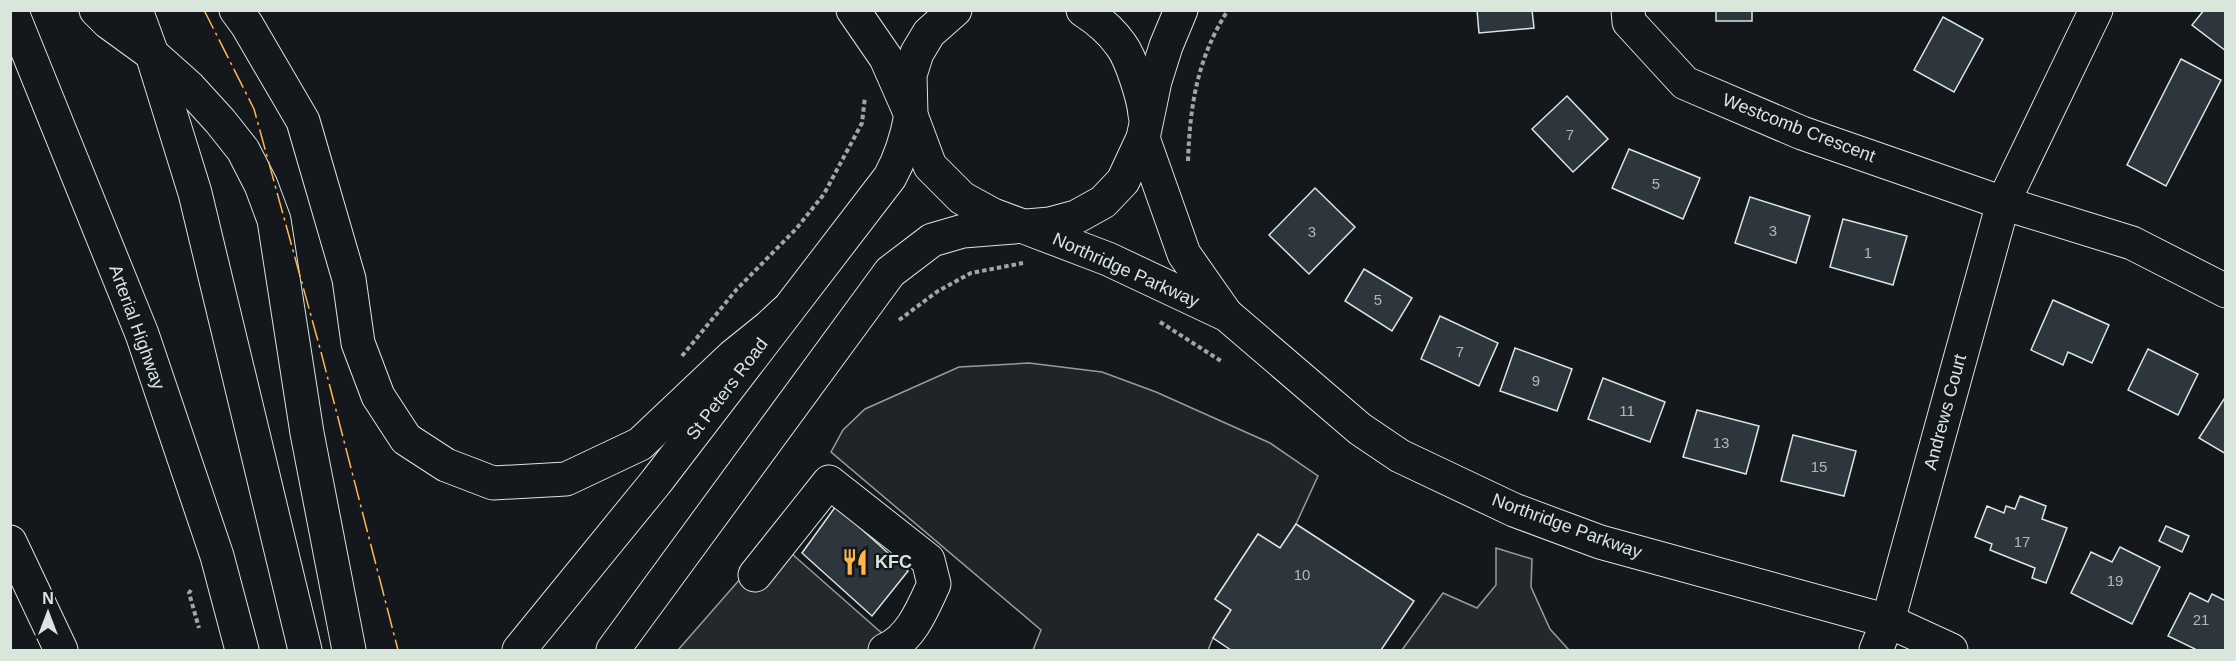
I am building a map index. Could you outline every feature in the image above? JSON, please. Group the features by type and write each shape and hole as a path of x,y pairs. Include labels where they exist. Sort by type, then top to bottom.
{"main road":[{"name":"Arterial Highway","path":"12,10 142,334 217,556 242,651"},
{"path":"96,10 108,22 152,54 189,87 220,120 243,150 261,186 274,220 307,433 350,651"},
{"path":"136,10 195,193 305,651"},
{"path":"236,10 303,121 349,279 358,343 378,396 406,439 446,465 493,483 566,479 640,444 733,356 785,312"},
{"name":"Northridge Parkway","path":"853,10 886,58 930,166 962,198 993,215 1108,259 1227,315"},
{"path":"911,115 910,75 917,53 929,33 955,10"},
{"path":"1083,10 1122,46 1140,91 1145,113 1143,138"},
{"path":"613,651 838,343 872,300 890,272 932,240 963,231 1050,225 1076,217 1103,202 1123,181 1143,138 1155,81 1181,10"},
{"name":"Westcomb Crescent","path":"1628,10 1629,22 1685,83 1802,133 2003,203"},
{"name":"Andrews Court","path":"1876,651 1888,621 2003,203 2096,10"},
{"name":"St Peters Road","path":"519,651 656,482 890,177 903,147 911,115"},
{"name":"Northridge Parkway","path":"1143,138 1184,254 1227,315 1360,429 1400,456 1514,510 1600,542 1888,621 1951,651"},
{"path":"2003,203 2132,243 2226,291"},
{"path":"755,575 830,482 928,560 934,584 920,613 898,645 885,651"},
{"path":"10,542 61,651"}],"path":[{"path":"1187,166 1194,86 1218,26 1228,10"},
{"path":"676,364 737,289 796,229 824,194 862,123 866,93"},
{"path":"934,285 938,291 971,273 1031,262"},
{"path":"1155,318 1221,361"}],"shaded area":[{"path":"1029,363 1102,372 1156,392 1270,443 1318,476 1296,524 1280,548 1258,534 1215,599 1231,610 1208,650 1033,650 1041,630 831,452 843,430 865,409 959,367"},
{"path":"775,539 901,650 678,650"},
{"path":"1496,548 1532,559 1531,587 1550,629 1569,650 1402,650 1443,593 1477,608 1496,585"}],"building":[{"path":"1477,10 1532,10 1534,28 1479,33"},
{"path":"1716,10 1752,10 1752,21 1716,21"},
{"path":"2204,10 2226,10 2226,51 2192,25"},
{"path":"1943,17 1983,39 1954,92 1914,70"},
{"path":"2181,59 2221,80 2166,186 2127,165"},
{"path":"1567,96 1608,139 1573,172 1532,129"},
{"path":"1629,149 1700,178 1683,219 1612,188"},
{"path":"1315,188 1355,227 1309,274 1269,235"},
{"path":"1750,197 1810,216 1796,263 1735,243"},
{"path":"1843,219 1907,236 1893,285 1830,267"},
{"path":"1364,269 1412,298 1392,331 1345,301"},
{"path":"2053,300 2109,325 2092,363 2068,352 2063,365 2031,350"},
{"path":"1440,316 1498,343 1479,386 1421,359"},
{"path":"1515,348 1572,369 1557,411 1500,391"},
{"path":"2148,349 2198,374 2178,415 2128,390"},
{"path":"1603,378 1665,402 1650,442 1588,419"},
{"path":"2226,396 2226,454 2199,438"},
{"path":"1697,410 1759,426 1746,474 1683,457"},
{"path":"1793,435 1856,451 1844,496 1781,481"},
{"path":"2020,496 2046,506 2042,519 2067,528 2046,583 2032,578 2035,568 1990,550 1992,544 1975,537 1987,506 2004,513 2006,506 2015,509"},
{"name":"KFC","path":"836,506 908,571 872,616 802,553"},
{"path":"1296,524 1414,601 1381,650 1231,650 1213,638 1231,610 1215,599 1258,534 1280,548"},
{"path":"2166,526 2189,536 2182,552 2159,541"},
{"path":"2120,547 2160,567 2132,624 2071,593 2091,552 2112,562"},
{"path":"2190,593 2208,602 2212,594 2226,601 2226,650 2197,650 2168,636"}],"power":[{"path":"204,10 254,109 321,352 398,650"}],"place":[{"name":"KFC","path":"855,562"}]}
